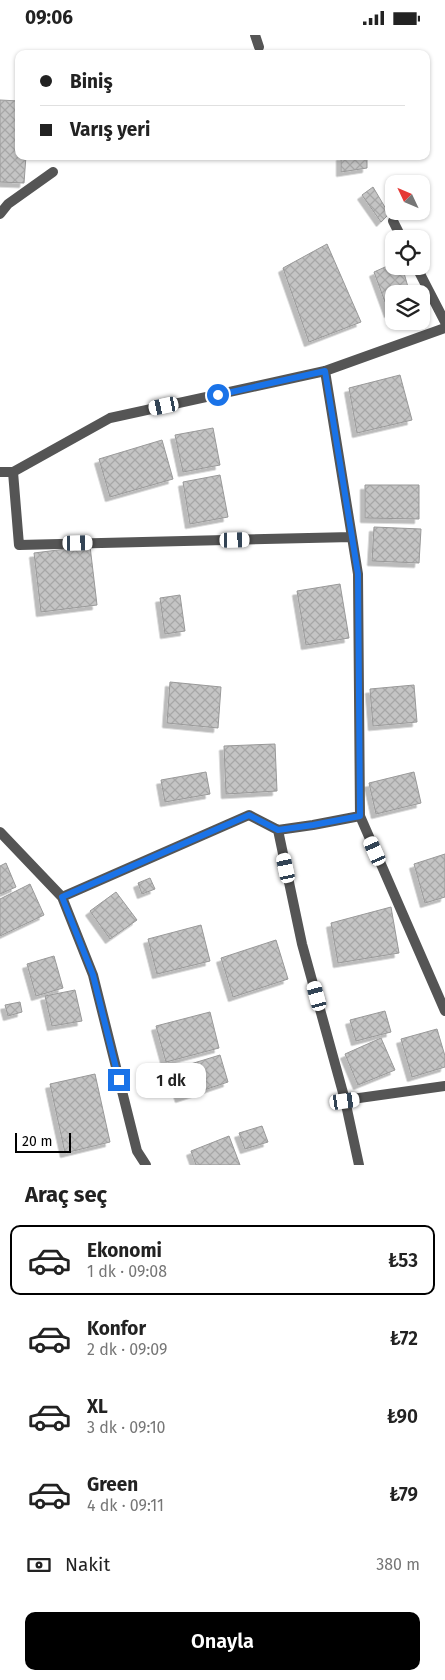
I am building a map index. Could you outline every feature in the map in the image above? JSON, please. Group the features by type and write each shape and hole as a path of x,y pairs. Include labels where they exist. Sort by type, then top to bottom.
{"street":[{"path":"256,35 259,47"},
{"path":"0,214 8,204 54,172"},
{"path":"393,221 398,230"},
{"path":"421,275 445,323"},
{"path":"0,472 13,472 110,418 325,371 445,328"},
{"path":"325,371 358,574 360,816 445,1011"},
{"path":"13,472 19,545 352,537"},
{"path":"62,897 249,815 278,830 360,816"},
{"path":"278,830 302,944 345,1101 359,1165"},
{"path":"0,832 62,897 93,975 136,1151 146,1165"},
{"path":"345,1101 445,1087"}],"building":[{"path":"0,100 15,101 15,160 26,160 24,183 0,182"},
{"path":"341,160 367,160 367,168 341,172"},
{"path":"373,187 385,207 385,218 381,222 362,195"},
{"path":"327,244 361,322 309,342 283,268"},
{"path":"385,267 385,275 405,275 407,285 385,285 385,302 374,272"},
{"path":"400,375 412,420 357,433 349,388"},
{"path":"213,428 220,465 183,472 175,435"},
{"path":"162,440 173,479 110,497 99,459"},
{"path":"220,475 228,517 190,524 183,482"},
{"path":"365,485 419,485 419,519 365,518"},
{"path":"374,527 421,529 419,563 372,561"},
{"path":"90,546 97,605 41,612 34,553"},
{"path":"340,584 349,638 306,645 297,591"},
{"path":"180,595 185,631 165,634 160,598"},
{"path":"170,682 221,687 218,728 167,723"},
{"path":"414,685 417,722 373,726 370,689"},
{"path":"275,744 277,791 226,794 224,746"},
{"path":"206,772 210,794 165,802 161,780"},
{"path":"414,772 421,803 376,814 369,783"},
{"path":"445,854 445,897 425,903 414,864"},
{"path":"6,863 16,887 0,894 0,866"},
{"path":"150,878 155,889 142,894 138,883"},
{"path":"30,884 44,915 0,936 0,899"},
{"path":"116,892 137,920 110,939 90,911"},
{"path":"391,907 399,953 338,963 331,923"},
{"path":"201,925 210,961 157,974 148,939"},
{"path":"276,940 288,979 233,997 221,958"},
{"path":"54,956 63,988 36,996 27,964"},
{"path":"75,990 82,1021 52,1026 45,996"},
{"path":"20,1002 22,1012 8,1016 5,1005"},
{"path":"385,1011 391,1032 356,1041 350,1020"},
{"path":"210,1012 219,1048 166,1062 156,1026"},
{"path":"437,1029 445,1056 445,1067 412,1077 401,1039"},
{"path":"381,1038 395,1070 358,1085 345,1054"},
{"path":"220,1055 228,1082 180,1098 171,1070"},
{"path":"95,1074 110,1142 65,1153 50,1084"},
{"path":"262,1126 268,1142 245,1149 239,1133"},
{"path":"229,1136 240,1165 196,1165 191,1151"}],"route":[{"path":"119,1080 93,975 62,897 249,815 278,830 360,816 358,574 325,371 218,395"}]}
